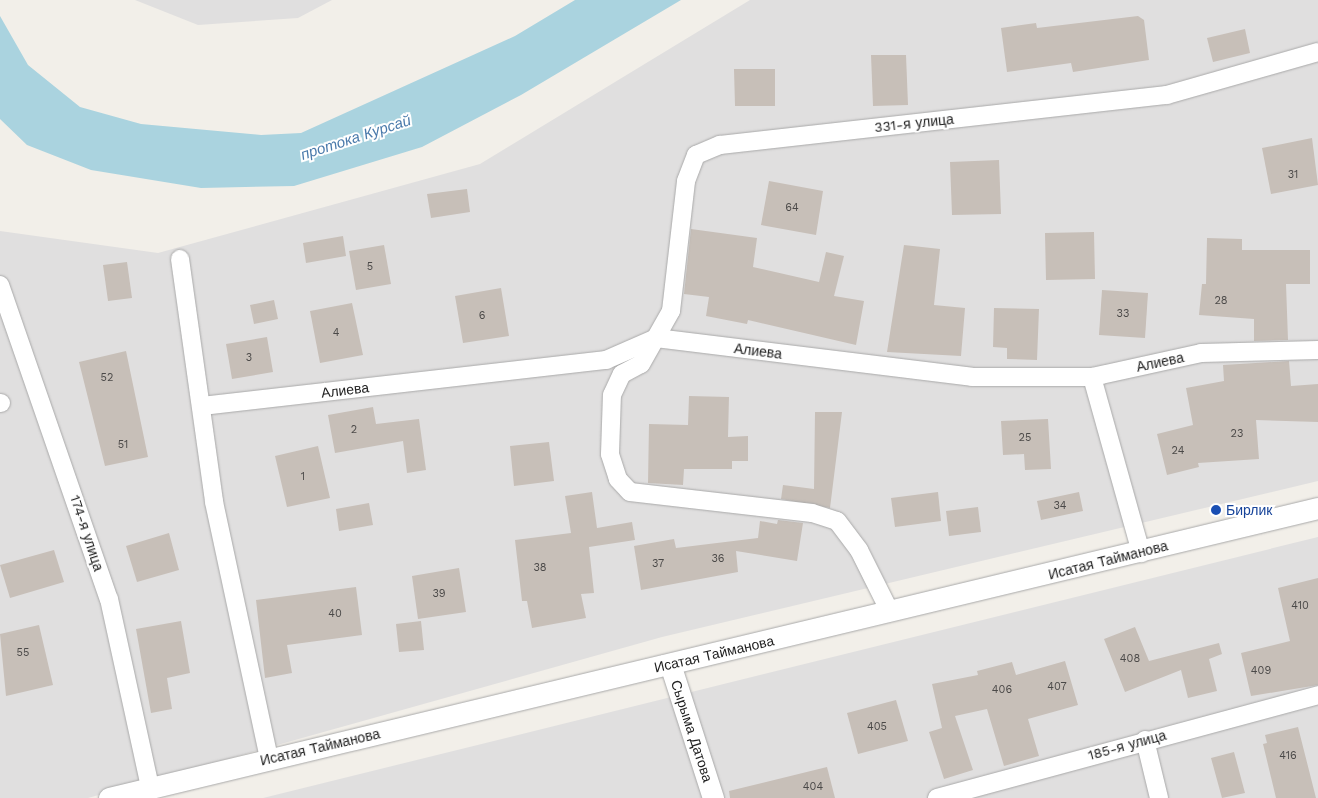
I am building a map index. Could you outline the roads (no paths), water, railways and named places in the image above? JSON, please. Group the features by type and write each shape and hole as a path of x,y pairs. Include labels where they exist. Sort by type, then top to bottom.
{"street":[{"name":"331-я улица","path":"890,612 859,550 837,521 812,513 630,492 618,479 610,454 612,395 622,374 641,364 672,311 686,181 696,154 720,145 1167,94 1318,52"},
{"path":"180,259 214,502 269,759"},
{"name":"174-я улица","path":"0,285 109,599 150,787"},
{"name":"Алиева","path":"202,406 606,360 656,338 972,377 1092,376 1201,353 1318,350"},
{"path":"1092,376 1141,553"},
{"name":"Исатая Тайманова","path":"109,798 1141,553 1318,508"},
{"name":"Сырыма Датова","path":"670,664 713,798"},
{"name":"185-я улица","path":"937,798 1318,695"},
{"path":"1146,740 1159,798"}],"water":[{"name":"протока Курсай","path":"575,0 681,0 521,95 422,147 294,186 201,188 91,170 27,145 0,119 0,16 28,65 80,107 141,124 261,135 301,133 515,36"}],"place":[{"name":"Бирлик","path":"1216,510"}]}
